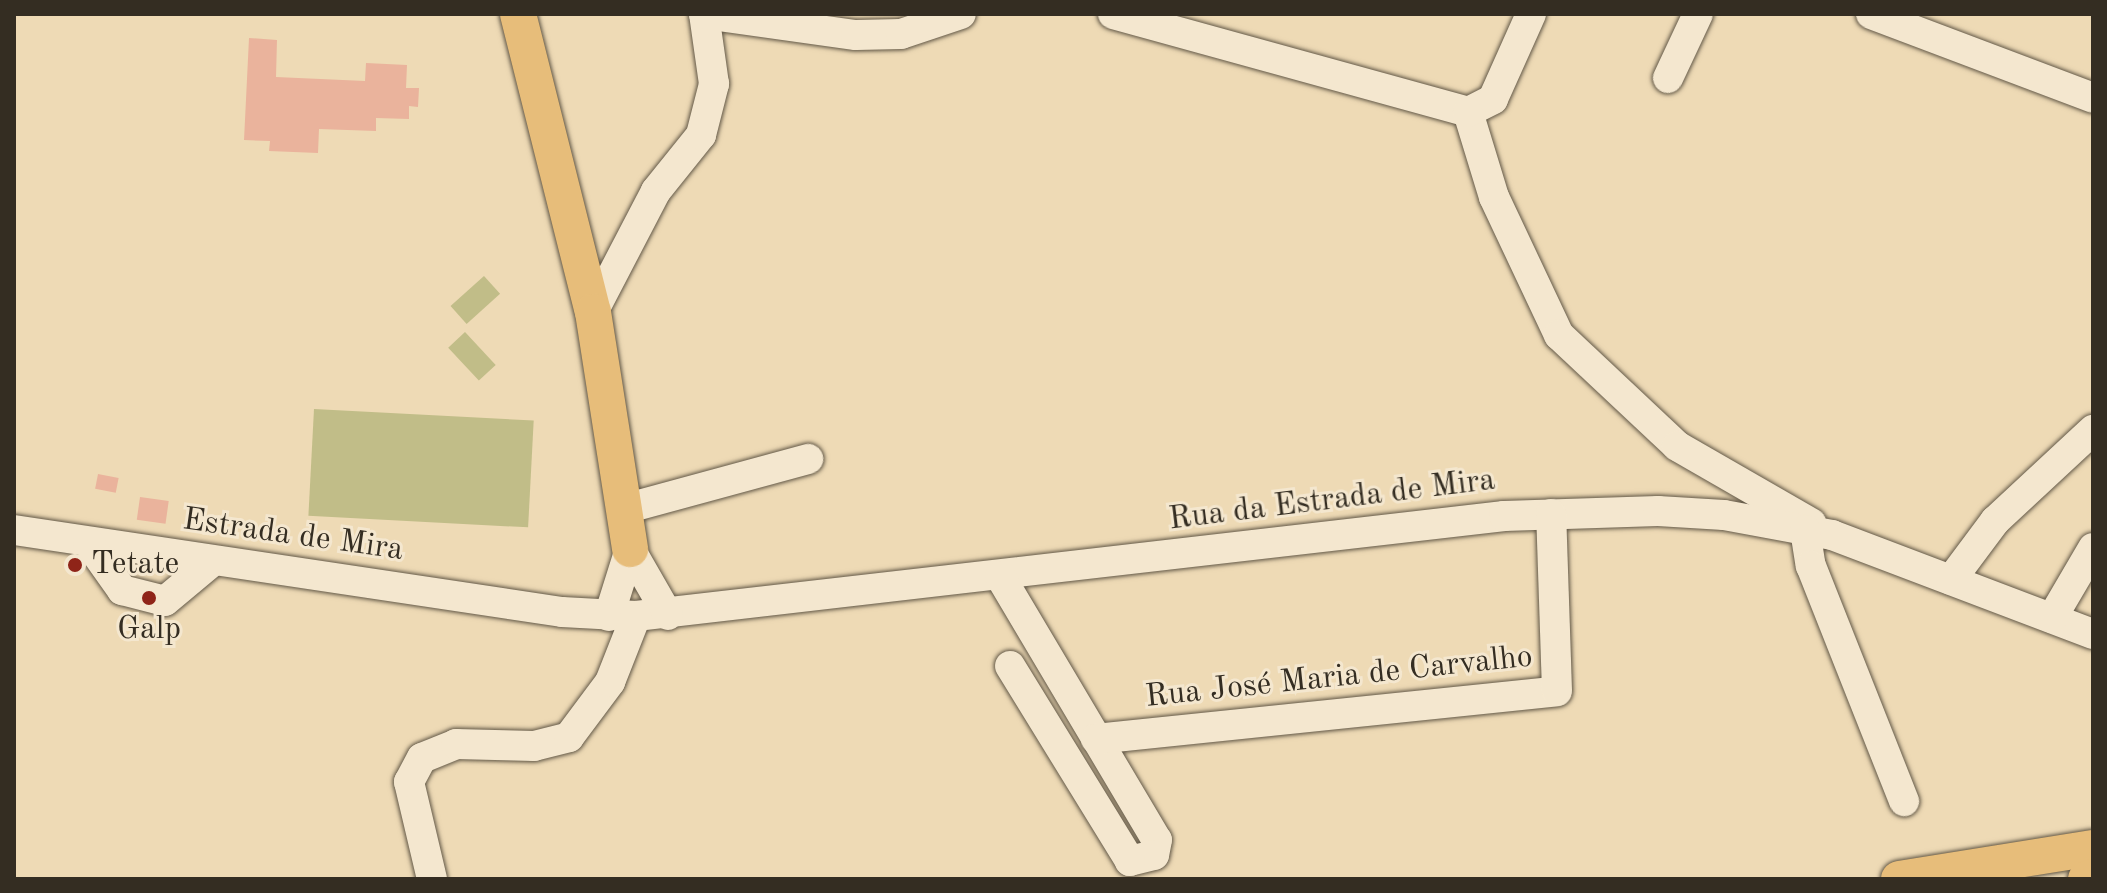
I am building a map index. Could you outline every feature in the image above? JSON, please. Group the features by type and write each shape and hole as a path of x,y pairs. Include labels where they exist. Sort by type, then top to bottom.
{"main road":[{"path":"498,14 520,29 593,312 630,549"},
{"path":"1899,879 2093,848"},
{"path":"2086,879 2093,877"}],"street":[{"path":"593,312 656,191 701,135 714,84 704,14 856,35 901,34 961,14"},
{"path":"1113,14 1468,112 1493,99 1531,14"},
{"path":"1668,78 1698,14"},
{"path":"1871,14 2093,98"},
{"path":"1468,112 1494,197 1559,335 1677,446 1818,533 1811,566 1904,801"},
{"path":"1951,580 1995,521 2093,430"},
{"path":"624,509 808,459"},
{"name":"Rua da Estrada de Mira","path":"562,612 668,615 1551,514 1698,513 1818,533 2093,634"},
{"name":"Rua José Maria de Carvalho","path":"1096,739 1557,691 1551,514"},
{"name":"Estrada de Mira","path":"14,530 562,612"},
{"path":"88,542 122,590 165,601 213,561"},
{"path":"2052,618 2093,548"},
{"path":"630,549 668,615"},
{"path":"432,879 409,782 422,758 456,744 534,746 569,737 610,682 630,549"},
{"path":"1000,576 1157,840 1154,855 1144,862 1130,861 1010,666"}],"shaded area":[{"path":"484,276 500,294 467,324 451,306"},
{"path":"465,332 496,365 479,381 448,348"},
{"path":"314,409 534,421 528,527 308,516"}],"building":[{"path":"249,38 277,40 276,77 365,81 366,63 407,65 406,88 419,88 418,107 409,106 409,119 376,118 376,131 319,129 318,153 269,151 270,141 244,140"},
{"path":"98,474 119,478 116,493 95,489"},
{"path":"140,497 169,501 166,524 137,520"}],"place":[{"name":"Tetate","path":"75,565"},
{"name":"Galp","path":"149,598"}]}
